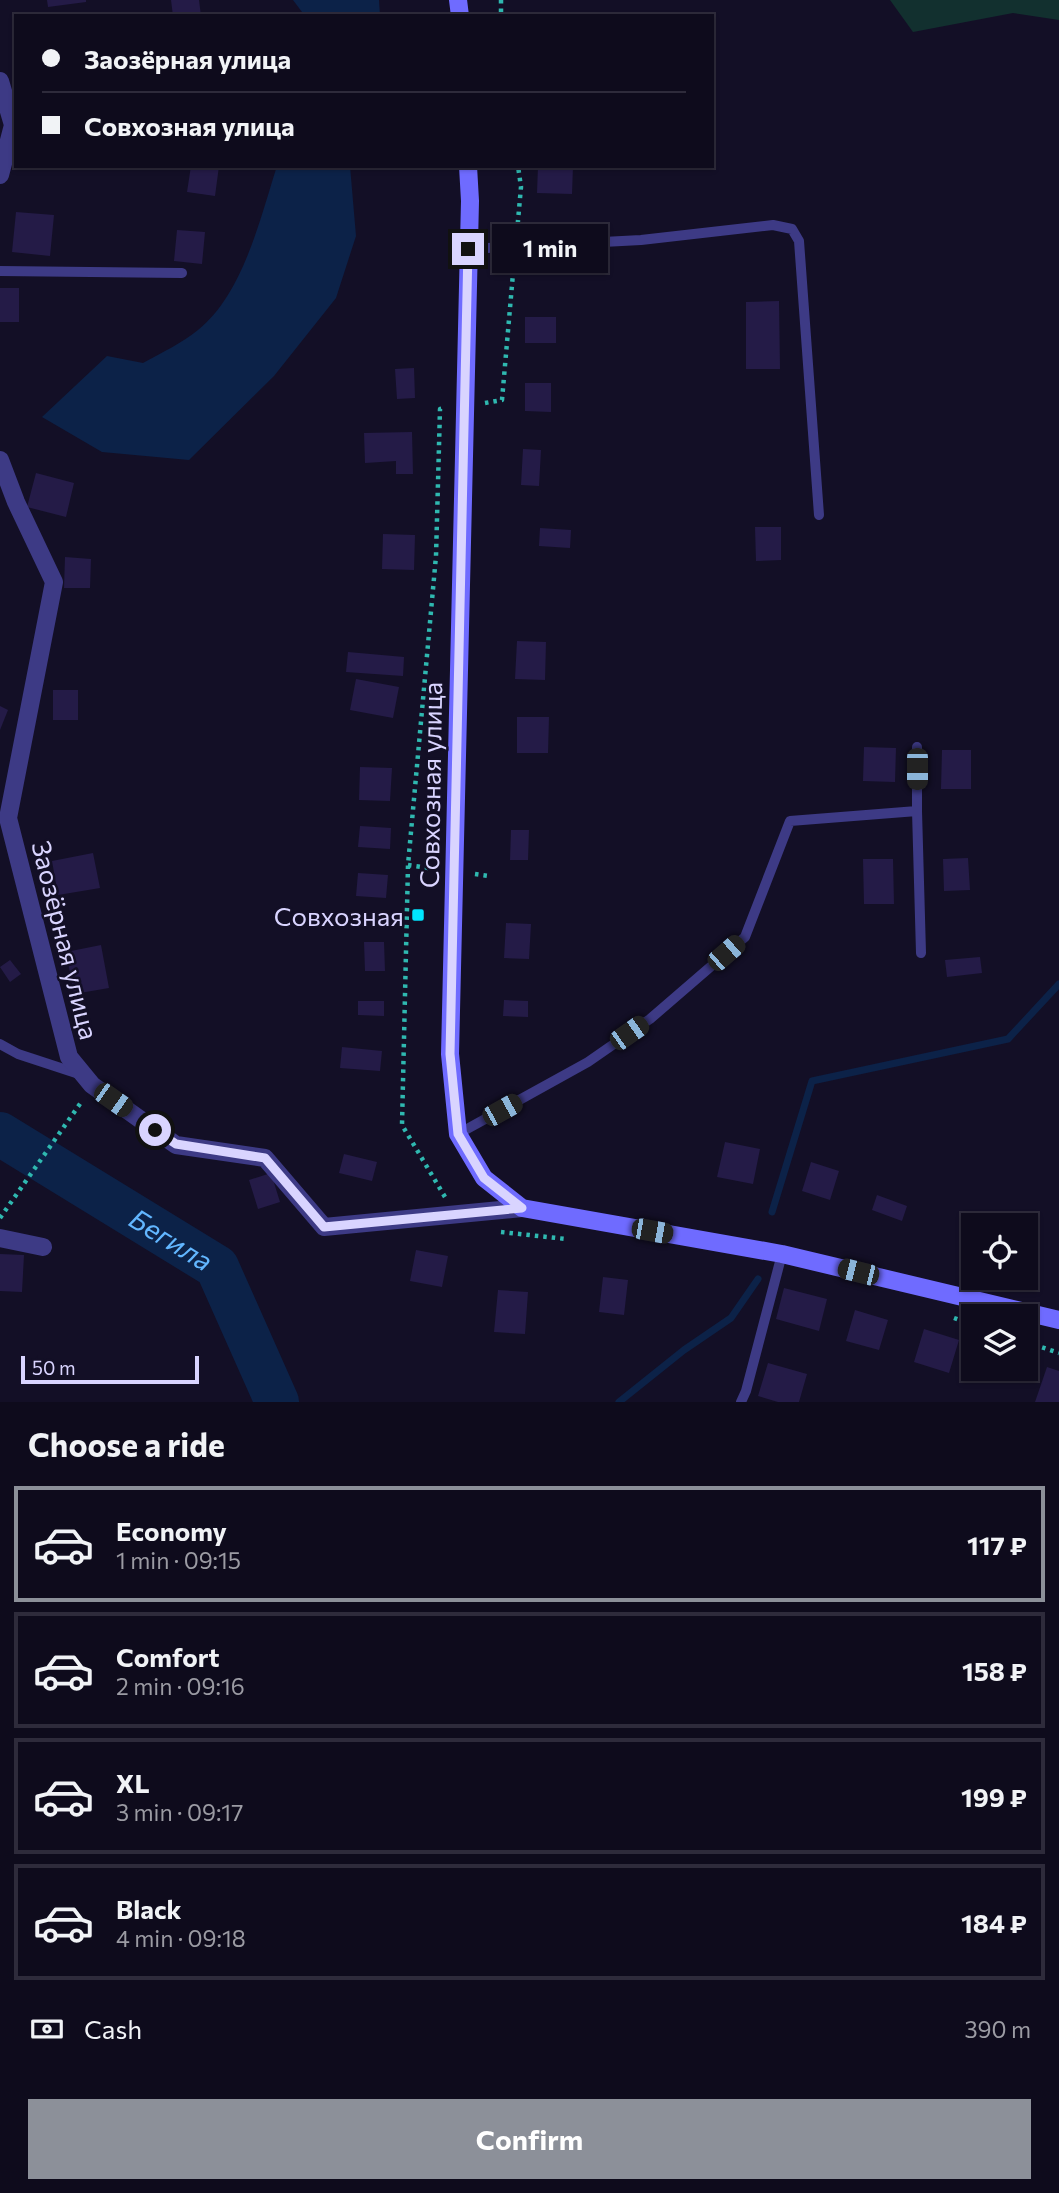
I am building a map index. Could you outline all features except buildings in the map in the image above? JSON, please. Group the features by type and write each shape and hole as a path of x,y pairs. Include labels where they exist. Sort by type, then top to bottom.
{"street":[{"path":"0,81 13,125 0,175"},
{"name":"Совхозная улица","path":"468,168 470,201 450,1054 458,1134 484,1178 522,1208 782,1254 1059,1320"},
{"name":"Заозёрная улица","path":"0,460 16,502 54,582 8,818 69,1057 86,1084 92,1085 176,1144 265,1158 324,1227 522,1208"},
{"path":"0,1238 43,1247"}],"lane":[{"path":"468,249 641,240 773,225 792,229 799,241 819,515"},
{"path":"0,271 182,273"},
{"path":"917,747 921,953"},
{"path":"458,1134 588,1062 650,1019 746,937 790,821 917,811"},
{"path":"0,1044 86,1084"},
{"path":"741,1402 782,1254"}],"path":[{"path":"455,1215 402,1125 408,865 435,569 440,409 502,400 521,187 518,168"},
{"path":"0,1218 86,1084"},
{"path":"491,1232 570,1239"},
{"path":"952,1318 961,1321"},
{"path":"1038,1346 1059,1353"}],"green space":[{"path":"890,0 1059,0 1059,20 1013,13 913,32"}],"water":[{"path":"293,0 379,0 380,14 304,14"},
{"path":"276,168 350,168 356,236 336,298 274,376 189,460 102,452 42,417 107,356 143,363 198,330 214,315 227,297 256,232"}],"waterway":[{"path":"772,1212 812,1081 1008,1039 1059,984"},
{"name":"Бегила","path":"0,1134 217,1267 277,1402"},
{"path":"619,1402 684,1350 731,1318 758,1279"}],"place":[{"name":"Совхозная","path":"418,915"}],"route":[{"path":"155,1130 176,1144 265,1158 324,1227 522,1208 484,1178 458,1134 450,1054 468,249"}]}
